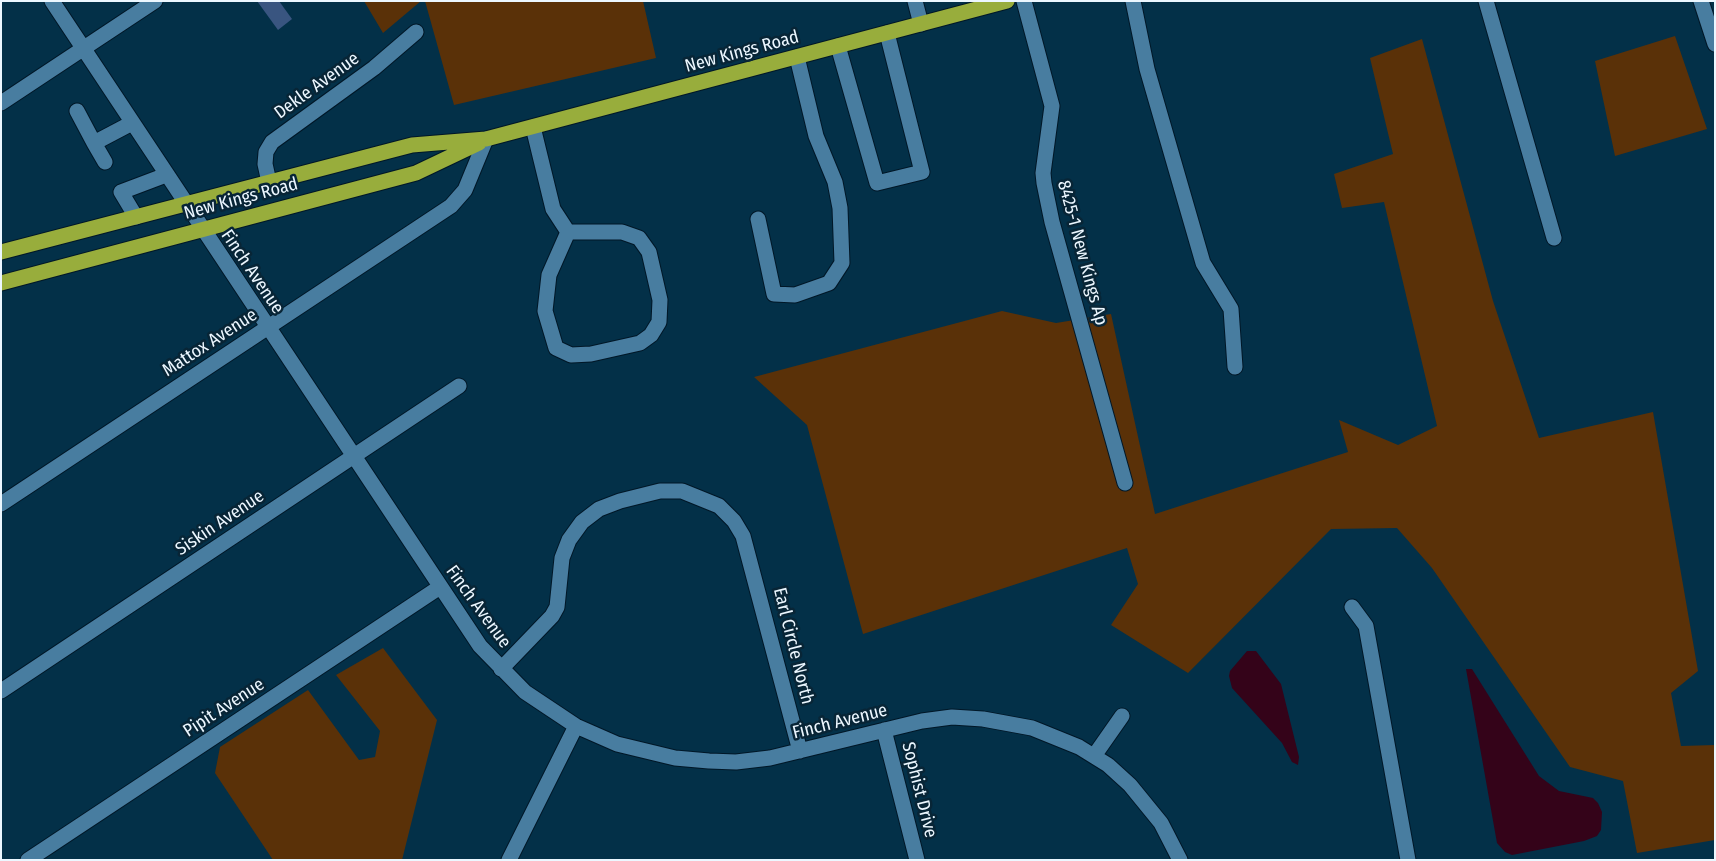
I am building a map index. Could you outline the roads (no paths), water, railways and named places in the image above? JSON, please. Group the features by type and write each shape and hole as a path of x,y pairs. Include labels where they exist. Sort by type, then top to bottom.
{"highway":[{"name":"New Kings Road","path":"1,252 412,145 486,139 1007,1"},
{"name":"New Kings Road","path":"1,283 416,173 486,139"}],"street":[{"name":"Finch Avenue","path":"52,1 201,229 480,646 525,692 576,726 617,744 645,752 709,762 736,762 770,758 930,720 952,718 983,719 1032,728 1079,747 1108,766 1146,804 1161,823 1180,860"},
{"path":"1,103 155,1"},
{"path":"915,1 921,24"},
{"name":"8425-1 New Kings Ap","path":"1024,1 1052,106 1043,173 1052,222 1125,483"},
{"path":"1133,1 1147,69 1203,262 1231,308 1235,367"},
{"path":"1486,1 1554,238"},
{"path":"1701,1 1715,44"},
{"name":"Dekle Avenue","path":"269,182 265,164 266,152 272,142 374,68 416,32"},
{"path":"838,46 877,183 922,172 887,33"},
{"path":"758,219 774,294 796,295 829,284 842,263 840,208 835,182 816,136 797,57"},
{"path":"77,111 105,162"},
{"path":"94,143 132,123"},
{"path":"533,127 553,209 568,232"},
{"name":"Mattox Avenue","path":"1,504 451,206 465,190 486,139"},
{"path":"136,217 121,192 166,175"},
{"path":"568,232 622,232 639,238 649,252 660,300 660,322 652,334 640,343 591,354 571,355 556,348 545,311 549,275 568,232"},
{"name":"Siskin Avenue","path":"1,691 459,386"},
{"name":"Earl Circle North","path":"501,669 552,616 557,607 562,558 569,540 582,522 599,509 620,501 660,491 682,491 719,506 734,521 749,550 800,751"},
{"name":"Pipit Avenue","path":"28,860 440,587"},
{"path":"1352,607 1366,626 1408,860"},
{"path":"1094,756 1122,716"},
{"path":"509,860 576,726"},
{"name":"Sophist Drive","path":"884,730 917,860"}]}
